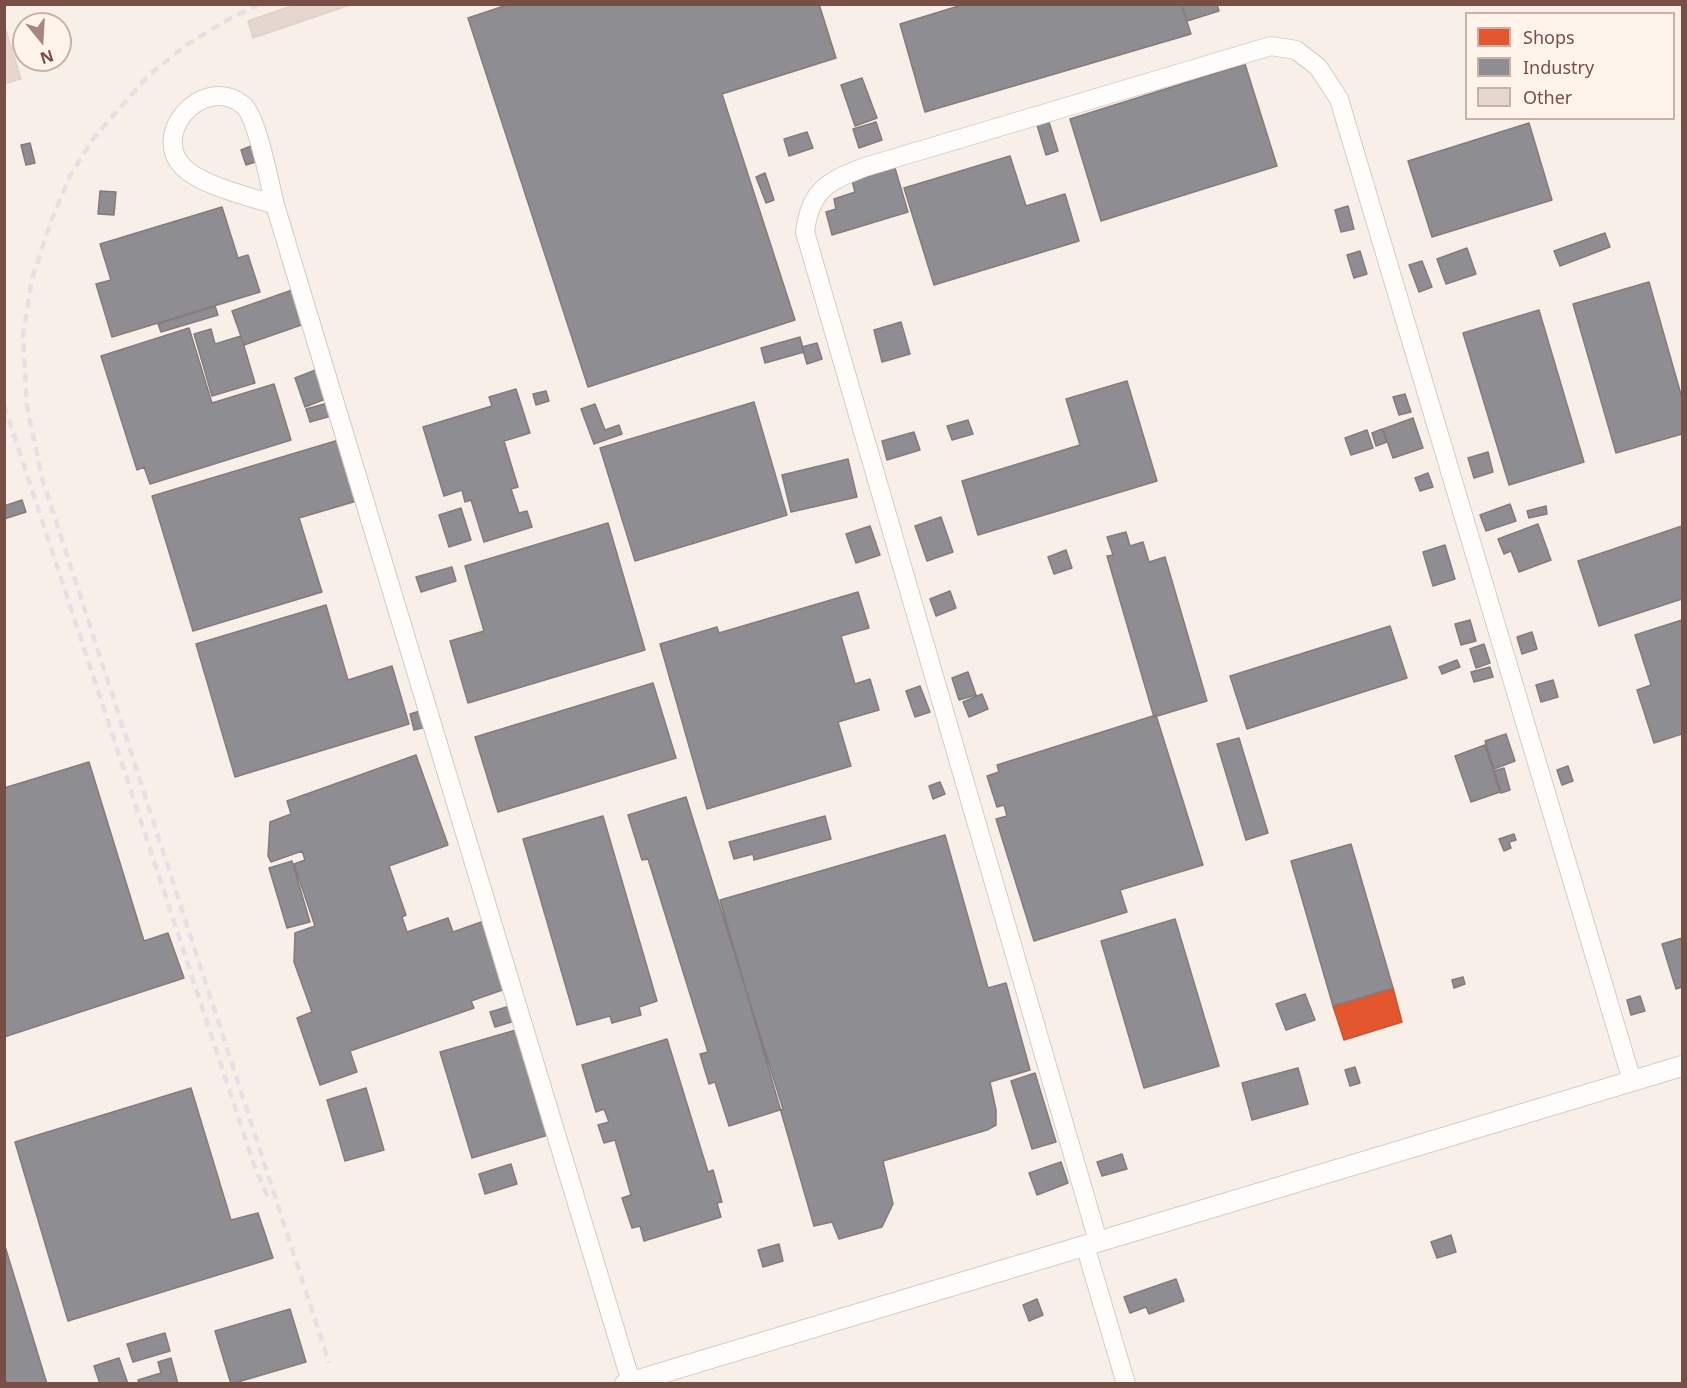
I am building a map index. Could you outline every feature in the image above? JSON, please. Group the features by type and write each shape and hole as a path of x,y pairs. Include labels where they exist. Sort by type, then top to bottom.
{"main road":[{"path":"628,1383 1683,1066"}],"street":[{"path":"1126,1383 1092,1243 805,232 807,210 819,193 838,177 1271,46 1296,50 1318,67 1339,99 1632,1081"},
{"path":"275,205 204,180 190,173 180,164 174,147 173,135 176,126 189,107 206,98 226,97 243,104 252,118 275,205 628,1383"}],"building: Shops":[{"path":"1393,988 1402,1022 1344,1040 1333,1006"}],"building: Industry":[{"path":"510,4 819,4 836,58 722,94 795,320 588,387 468,18"},
{"path":"965,4 1181,4 1191,34 925,112 900,24"},
{"path":"1181,4 1217,4 1219,11 1187,21"},
{"path":"1245,64 1277,166 1101,221 1070,119"},
{"path":"862,78 877,118 855,126 841,85"},
{"path":"876,122 882,140 859,148 853,129"},
{"path":"1049,122 1058,151 1046,155 1037,125"},
{"path":"1529,123 1552,200 1432,237 1408,161"},
{"path":"807,132 813,148 789,156 784,139"},
{"path":"30,143 35,163 26,165 21,145"},
{"path":"256,144 262,160 246,165 241,150"},
{"path":"1010,156 1026,206 1065,194 1079,241 934,285 904,188"},
{"path":"895,168 908,212 832,235 826,212 836,209 834,199 855,192 852,181"},
{"path":"765,173 774,200 766,203 756,177"},
{"path":"100,191 116,192 114,215 98,214"},
{"path":"1348,206 1354,229 1341,232 1335,210"},
{"path":"222,207 238,258 248,255 260,292 112,337 96,284 111,280 100,244"},
{"path":"1605,233 1610,247 1560,266 1554,251"},
{"path":"1467,248 1476,274 1446,284 1437,259"},
{"path":"1360,251 1367,274 1354,278 1347,255"},
{"path":"1422,261 1432,287 1419,292 1409,265"},
{"path":"1649,282 1682,398 1682,434 1616,453 1573,304"},
{"path":"295,289 307,323 244,345 232,311"},
{"path":"215,306 218,315 161,332 158,324"},
{"path":"1539,310 1584,462 1509,485 1463,333"},
{"path":"901,322 910,354 882,362 874,330"},
{"path":"189,328 212,403 274,384 291,440 150,484 144,467 137,470 101,356"},
{"path":"211,329 215,344 241,336 255,383 212,396 194,334"},
{"path":"800,337 804,352 765,363 761,348"},
{"path":"817,343 822,359 807,364 802,347"},
{"path":"318,369 328,398 305,407 295,378"},
{"path":"1127,381 1157,481 978,535 962,481 1080,445 1066,399"},
{"path":"516,389 530,433 504,441 518,487 511,489 519,513 527,511 532,527 484,542 471,500 465,502 462,490 444,496 423,427 492,406 489,397"},
{"path":"546,391 549,401 536,405 533,394"},
{"path":"1405,394 1411,412 1399,415 1393,397"},
{"path":"754,402 787,515 635,561 600,448"},
{"path":"328,403 331,416 310,422 306,409"},
{"path":"595,404 605,430 619,425 622,434 594,444 581,409"},
{"path":"1413,418 1423,448 1393,458 1383,429"},
{"path":"968,420 973,434 952,440 947,426"},
{"path":"1382,429 1387,442 1376,446 1372,433"},
{"path":"1367,430 1373,448 1351,455 1345,438"},
{"path":"914,432 920,450 887,460 882,441"},
{"path":"342,439 360,500 299,518 322,592 193,631 152,496"},
{"path":"1488,452 1493,472 1474,478 1468,458"},
{"path":"848,459 857,497 791,512 782,475"},
{"path":"1428,473 1433,487 1420,491 1415,478"},
{"path":"22,500 26,512 4,519 4,506"},
{"path":"1510,504 1516,521 1486,531 1480,515"},
{"path":"1546,506 1547,514 1529,518 1527,511"},
{"path":"461,508 471,540 449,547 439,515"},
{"path":"941,517 953,552 927,561 915,526"},
{"path":"608,523 645,650 468,703 450,641 484,631 465,566"},
{"path":"1538,524 1551,560 1519,572 1511,551 1504,554 1498,539"},
{"path":"870,526 880,555 856,563 846,534"},
{"path":"1682,526 1682,599 1599,626 1578,561"},
{"path":"1126,532 1130,546 1143,542 1149,562 1165,557 1207,701 1154,717 1107,556 1113,555 1107,537"},
{"path":"1445,545 1455,579 1433,586 1423,552"},
{"path":"1066,550 1072,568 1054,574 1048,557"},
{"path":"452,567 456,581 421,592 416,577"},
{"path":"950,591 956,608 936,616 930,599"},
{"path":"858,592 869,628 841,636 855,684 870,679 879,710 838,722 851,766 707,809 660,644 717,627 719,633"},
{"path":"326,605 348,680 392,666 409,724 235,777 196,644"},
{"path":"1470,620 1476,641 1461,645 1455,624"},
{"path":"1682,620 1682,734 1654,743 1637,690 1651,685 1635,635"},
{"path":"1390,626 1407,678 1247,729 1230,676"},
{"path":"1532,632 1537,649 1522,654 1517,637"},
{"path":"1484,644 1490,663 1476,668 1470,649"},
{"path":"1457,660 1460,667 1442,674 1439,667"},
{"path":"1490,667 1493,677 1474,682 1471,672"},
{"path":"968,672 976,695 959,700 952,678"},
{"path":"1553,680 1558,697 1541,702 1536,685"},
{"path":"653,683 676,758 498,812 475,737"},
{"path":"920,686 930,712 915,717 906,691"},
{"path":"982,694 988,709 969,717 963,702"},
{"path":"426,709 430,726 414,730 410,714"},
{"path":"1156,715 1203,865 1120,890 1127,912 1034,941 996,819 1007,816 1004,805 997,807 987,776 999,772 997,765"},
{"path":"1506,734 1515,761 1494,769 1485,741"},
{"path":"1239,738 1268,833 1246,840 1217,744"},
{"path":"1485,745 1500,792 1471,802 1455,756"},
{"path":"416,755 448,845 389,866 406,915 402,917 407,932 448,918 453,932 484,921 508,988 471,1001 474,1008 350,1051 357,1072 320,1085 297,1018 312,1012 294,962 295,933 315,926 294,864 305,860 302,851 271,862 268,856 270,822 291,814 287,801"},
{"path":"89,762 144,941 168,933 184,978 4,1037 4,788"},
{"path":"1568,766 1573,781 1562,785 1557,770"},
{"path":"1504,768 1510,790 1501,793 1494,771"},
{"path":"940,782 945,794 933,799 929,786"},
{"path":"686,797 783,1109 729,1126 715,1082 709,1084 700,1054 708,1052 648,859 642,860 628,815"},
{"path":"603,816 657,1001 639,1007 641,1015 612,1023 610,1016 577,1025 523,839"},
{"path":"825,816 831,839 754,860 753,854 734,859 729,842"},
{"path":"1514,834 1516,840 1509,842 1511,848 1504,851 1499,839"},
{"path":"945,835 988,988 1006,983 1030,1070 990,1082 996,1110 996,1125 987,1130 883,1161 893,1204 882,1227 839,1239 832,1222 814,1226 720,900"},
{"path":"1351,844 1393,988 1333,1006 1291,861"},
{"path":"292,861 310,922 287,928 269,868"},
{"path":"1175,919 1219,1066 1144,1088 1101,941"},
{"path":"1682,938 1682,987 1676,989 1662,944"},
{"path":"1463,977 1465,984 1454,988 1452,980"},
{"path":"1305,994 1315,1020 1286,1030 1276,1004"},
{"path":"1640,996 1645,1011 1631,1015 1627,1000"},
{"path":"513,1005 518,1020 495,1027 490,1012"},
{"path":"516,1030 548,1135 472,1158 440,1052"},
{"path":"667,1039 708,1172 713,1170 722,1202 717,1203 721,1217 644,1241 640,1226 632,1228 622,1198 631,1195 615,1140 604,1143 598,1125 609,1122 604,1109 596,1112 582,1065"},
{"path":"1355,1067 1360,1083 1350,1086 1345,1070"},
{"path":"1298,1068 1308,1104 1252,1120 1242,1083"},
{"path":"1035,1073 1056,1142 1032,1149 1011,1081"},
{"path":"191,1088 231,1220 258,1213 273,1258 68,1321 15,1142"},
{"path":"366,1088 384,1150 345,1161 327,1100"},
{"path":"1122,1154 1127,1169 1102,1176 1097,1162"},
{"path":"1061,1162 1068,1183 1037,1195 1029,1173"},
{"path":"511,1164 517,1184 485,1194 479,1174"},
{"path":"1451,1235 1456,1252 1437,1258 1431,1242"},
{"path":"4,1243 47,1384 4,1384"},
{"path":"779,1244 783,1261 763,1267 758,1250"},
{"path":"1176,1279 1184,1301 1149,1314 1146,1307 1130,1313 1124,1297"},
{"path":"1037,1299 1043,1315 1029,1321 1023,1305"},
{"path":"290,1309 306,1362 231,1384 215,1331"},
{"path":"165,1333 170,1351 133,1362 127,1344"},
{"path":"119,1358 128,1384 100,1384 94,1366"},
{"path":"171,1358 178,1384 139,1384 138,1380 161,1373 158,1362"}],"building: Other":[{"path":"297,4 353,4 253,38 248,21"},
{"path":"4,24 12,50 12,72 19,72 21,79 6,83"}],"railway":[{"path":"259,4 186,45 148,76 92,140 70,176 51,221 32,279 23,335 27,407 42,478 329,1363"},
{"path":"4,405 254,1165 268,1197"}]}
